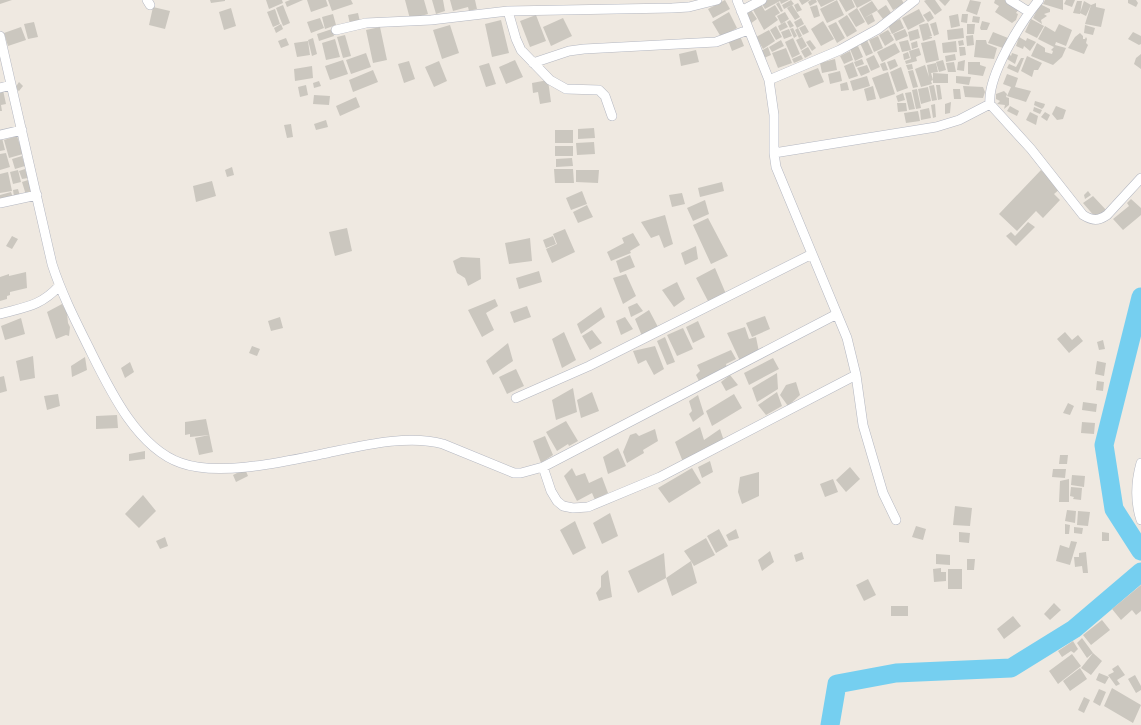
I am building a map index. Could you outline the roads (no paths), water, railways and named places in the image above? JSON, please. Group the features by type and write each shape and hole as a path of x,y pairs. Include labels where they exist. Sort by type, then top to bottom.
{"street":[{"path":"563,0 565,10"},
{"path":"336,30 366,23 431,20 508,11 689,7 717,0"},
{"path":"737,0 769,80 774,115 776,167 847,338 856,375 863,425 884,493 896,520"},
{"path":"741,11 762,0"},
{"path":"769,80 840,50 878,29 915,0"},
{"path":"1010,0 1029,12"},
{"path":"1039,0 1029,12 1014,37 993,80 990,91 990,104 1031,149 1083,215 1090,219 1095,221 1108,214 1141,178"},
{"path":"508,11 518,45 533,63 550,80 566,88 599,90 605,96 612,116"},
{"path":"533,63 569,51 584,49 716,42 748,30"},
{"path":"0,36 38,195 52,264 59,286 110,390 125,414 156,449 170,459 182,464 217,469 249,466 385,443 418,440 433,441 452,447 498,468 514,473 522,473 543,467 837,314"},
{"path":"0,88 11,85"},
{"path":"774,153 936,127 959,120 990,104"},
{"path":"0,135 22,130"},
{"path":"0,202 38,195"},
{"path":"516,398 589,366 812,254"},
{"path":"0,314 37,304 50,296 59,286"},
{"path":"543,467 551,491 557,501 568,508 588,507 660,477 856,375"},
{"path":"1141,463 1137,494 1141,520"}],"waterway":[{"path":"1141,297 1104,445 1114,509 1141,551"},
{"path":"830,725 837,684 896,673 1011,668 1074,629 1141,572"}]}
